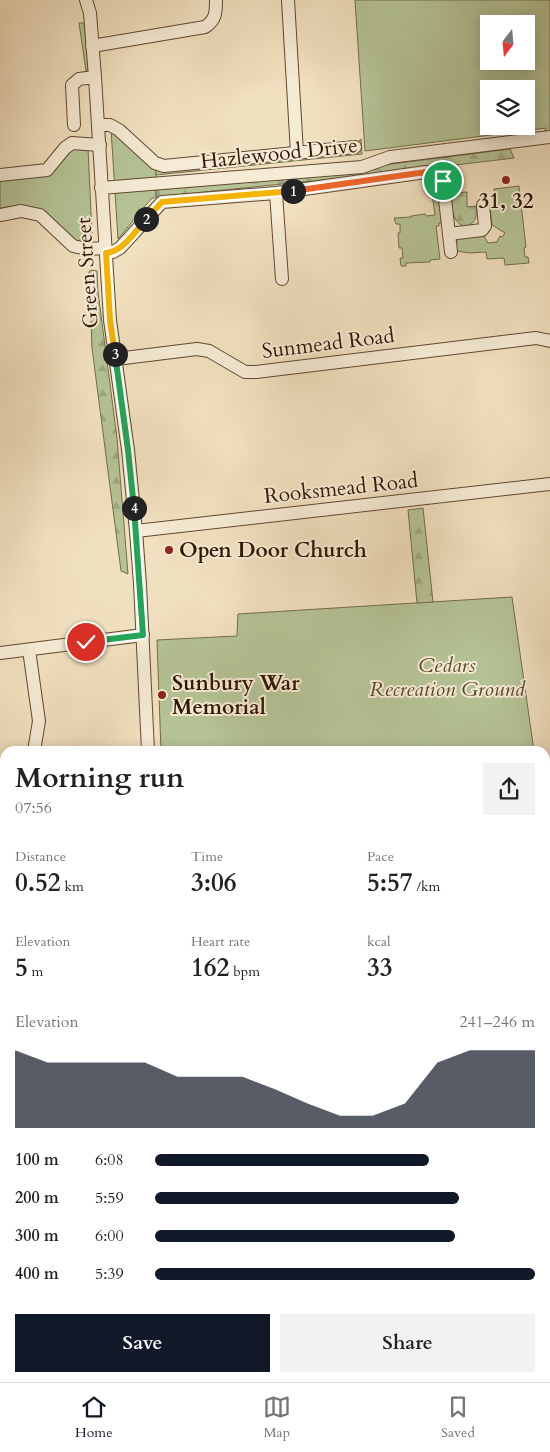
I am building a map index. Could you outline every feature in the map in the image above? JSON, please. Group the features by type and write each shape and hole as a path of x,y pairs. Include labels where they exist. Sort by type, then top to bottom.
{"street":[{"name":"Green Street","path":"86,0 90,13 95,77 110,320 128,450 136,531 148,746"},
{"path":"92,46 205,27 214,19 216,0"},
{"path":"288,0 297,154"},
{"path":"74,125 72,85 79,79 95,77"},
{"path":"98,125 110,125 119,130 155,163 164,166 355,147"},
{"name":"Hazlewood Drive","path":"101,188 362,167 390,157 550,137"},
{"path":"0,175 48,170 65,148 72,143 100,145"},
{"path":"0,215 21,211 40,215 74,246 113,252 120,248 162,202 276,193 426,172 438,175 443,181 451,252"},
{"path":"276,193 282,279"},
{"path":"449,234 482,230 484,226 483,206"},
{"name":"Sunmead Road","path":"116,359 197,349 209,351 246,372 256,372 536,338 550,341"},
{"name":"Rooksmead Road","path":"136,531 550,484"},
{"path":"0,653 143,635"},
{"path":"29,650 39,721 35,746"}],"green space":[{"path":"355,0 550,0 550,140 542,138 546,128 535,129 535,80 480,80 480,135 491,135 365,151"},
{"path":"79,23 84,23 89,68 86,71"},
{"path":"111,129 156,167 156,197 151,199 118,239"},
{"path":"361,139 362,154 156,175 156,167 350,149"},
{"path":"67,149 88,149 92,234 85,239 76,241 41,212 0,211 0,179 46,174"},
{"path":"510,149 514,158 156,197 156,190 363,171 391,164"},
{"path":"431,178 437,181 442,223 436,226 440,259 430,260 430,262 406,263 406,266 401,266 400,258 403,258 402,248 399,248 398,233 400,233 400,224 396,224 394,218 425,214 426,216 435,215"},
{"path":"519,186 526,247 524,248 525,257 528,257 529,263 505,265 504,258 487,259 486,252 469,253 456,251 457,239 483,235 488,243 497,242 500,236 502,237 505,233 492,225 490,207 496,206 494,189"},
{"path":"467,192 467,207 476,206 476,213 473,222 464,226 454,217 451,193"},
{"path":"91,270 97,271 98,292 117,438 128,574 121,571 92,348 89,272"},
{"path":"423,508 433,602 417,603 408,510"},
{"name":"Cedars Recreation Ground","path":"512,597 533,746 161,746 157,640 237,636 238,614"}],"place":[{"name":"31, 32","path":"506,180"},
{"name":"Open Door Church","path":"169,550"},
{"name":"Sunbury War Memorial","path":"162,695"}],"route":[{"path":"86,642 143,635 136,531 128,450 110,320 106,253 120,248 156,207 162,202 170,200 276,193 426,172 433,172 443,181"}]}
